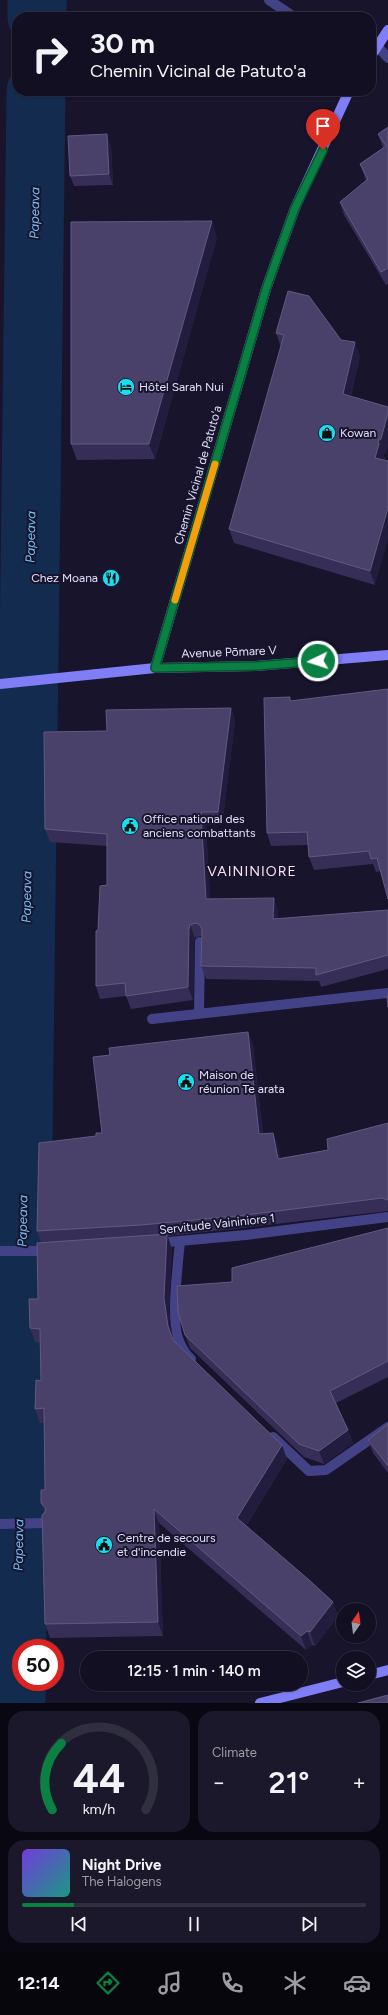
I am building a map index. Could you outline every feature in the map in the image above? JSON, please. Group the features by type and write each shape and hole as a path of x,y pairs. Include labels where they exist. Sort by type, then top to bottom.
{"main road":[{"path":"376,50 388,30"},
{"name":"Chemin Vicinal de Patuto'a","path":"155,668 266,289 295,208 347,96"},
{"name":"Avenue Pōmare V","path":"1,684 65,676 155,668 256,666 388,655"},
{"path":"376,1673 388,1670"},
{"path":"260,1703 336,1684"}],"street":[{"path":"269,0 287,12"},
{"path":"378,47 388,58"},
{"path":"199,1013 200,942"},
{"path":"152,1019 388,994"},
{"name":"Servitude Vaininiore 1","path":"145,1243 180,1241 388,1217"},
{"path":"180,1241 175,1317 177,1337 184,1352 201,1368"},
{"path":"0,1251 60,1250"},
{"path":"264,1428 309,1471 326,1470 388,1427"},
{"path":"0,1524 45,1523"}],"building":[{"path":"388,127 388,268 381,272 340,202 368,179 360,164 386,146 378,134"},
{"path":"107,134 109,174 70,176 68,136"},
{"name":"Hôtel Sarah Nui","path":"212,221 149,444 71,444 71,222"},
{"name":"Kowan","path":"288,291 309,296 341,340 355,342 343,394 388,407 388,413 381,439 378,441 379,444 375,458 388,461 388,508 370,571 229,529 284,335 276,333"},
{"path":"388,689 388,899 377,858 371,859 369,851 309,857 307,832 267,833 264,698 290,697 290,701"},
{"path":"231,708 218,812 201,812 206,899 274,898 273,919 388,910 388,955 316,975 316,968 201,966 202,929 199,924 195,923 190,925 189,929 188,987 126,996 125,983 96,986 96,931 98,930 100,886 107,885 107,834 45,829 44,732 107,731 106,710"},
{"path":"248,1032 259,1134 273,1133 278,1159 328,1150 327,1139 388,1123 388,1200 382,1198 237,1216 141,1225 37,1231 39,1143 96,1136 96,1133 102,1133 93,1057 110,1055 109,1048"},
{"path":"388,1228 388,1361 330,1391 348,1430 319,1451 299,1444 185,1335 178,1312 177,1286 232,1282 232,1268"},
{"path":"167,1234 164,1298 168,1326 173,1340 282,1445 237,1518 333,1602 310,1632 307,1631 301,1636 154,1509 158,1622 45,1624 42,1515 46,1508 41,1503 41,1490 45,1490 44,1408 35,1409 36,1380 41,1381 40,1329 30,1328 29,1299 38,1299 37,1243"},
{"path":"388,1424 388,1466 368,1440"},
{"path":"388,1695 388,1703 358,1703"}],"waterway":[{"name":"Papeava","path":"37,0 37,12"},
{"name":"Papeava","path":"16,1703 36,96"}],"slow traffic":[{"path":"175,600 215,464"}],"place":[{"name":"Hôtel Sarah Nui","path":"126,387"},
{"name":"Kowan","path":"327,433"},
{"name":"Chez Moana","path":"111,578"},
{"name":"Office national des anciens combattants","path":"130,826"},
{"name":"Maison de réunion Te arata","path":"186,1082"},
{"name":"Centre de secours et d'incendie","path":"104,1545"}],"district":[{"name":"VAININIORE","path":"252,871"}],"route":[{"path":"318,661 256,666 155,668 266,289 295,208 323,150"}]}
